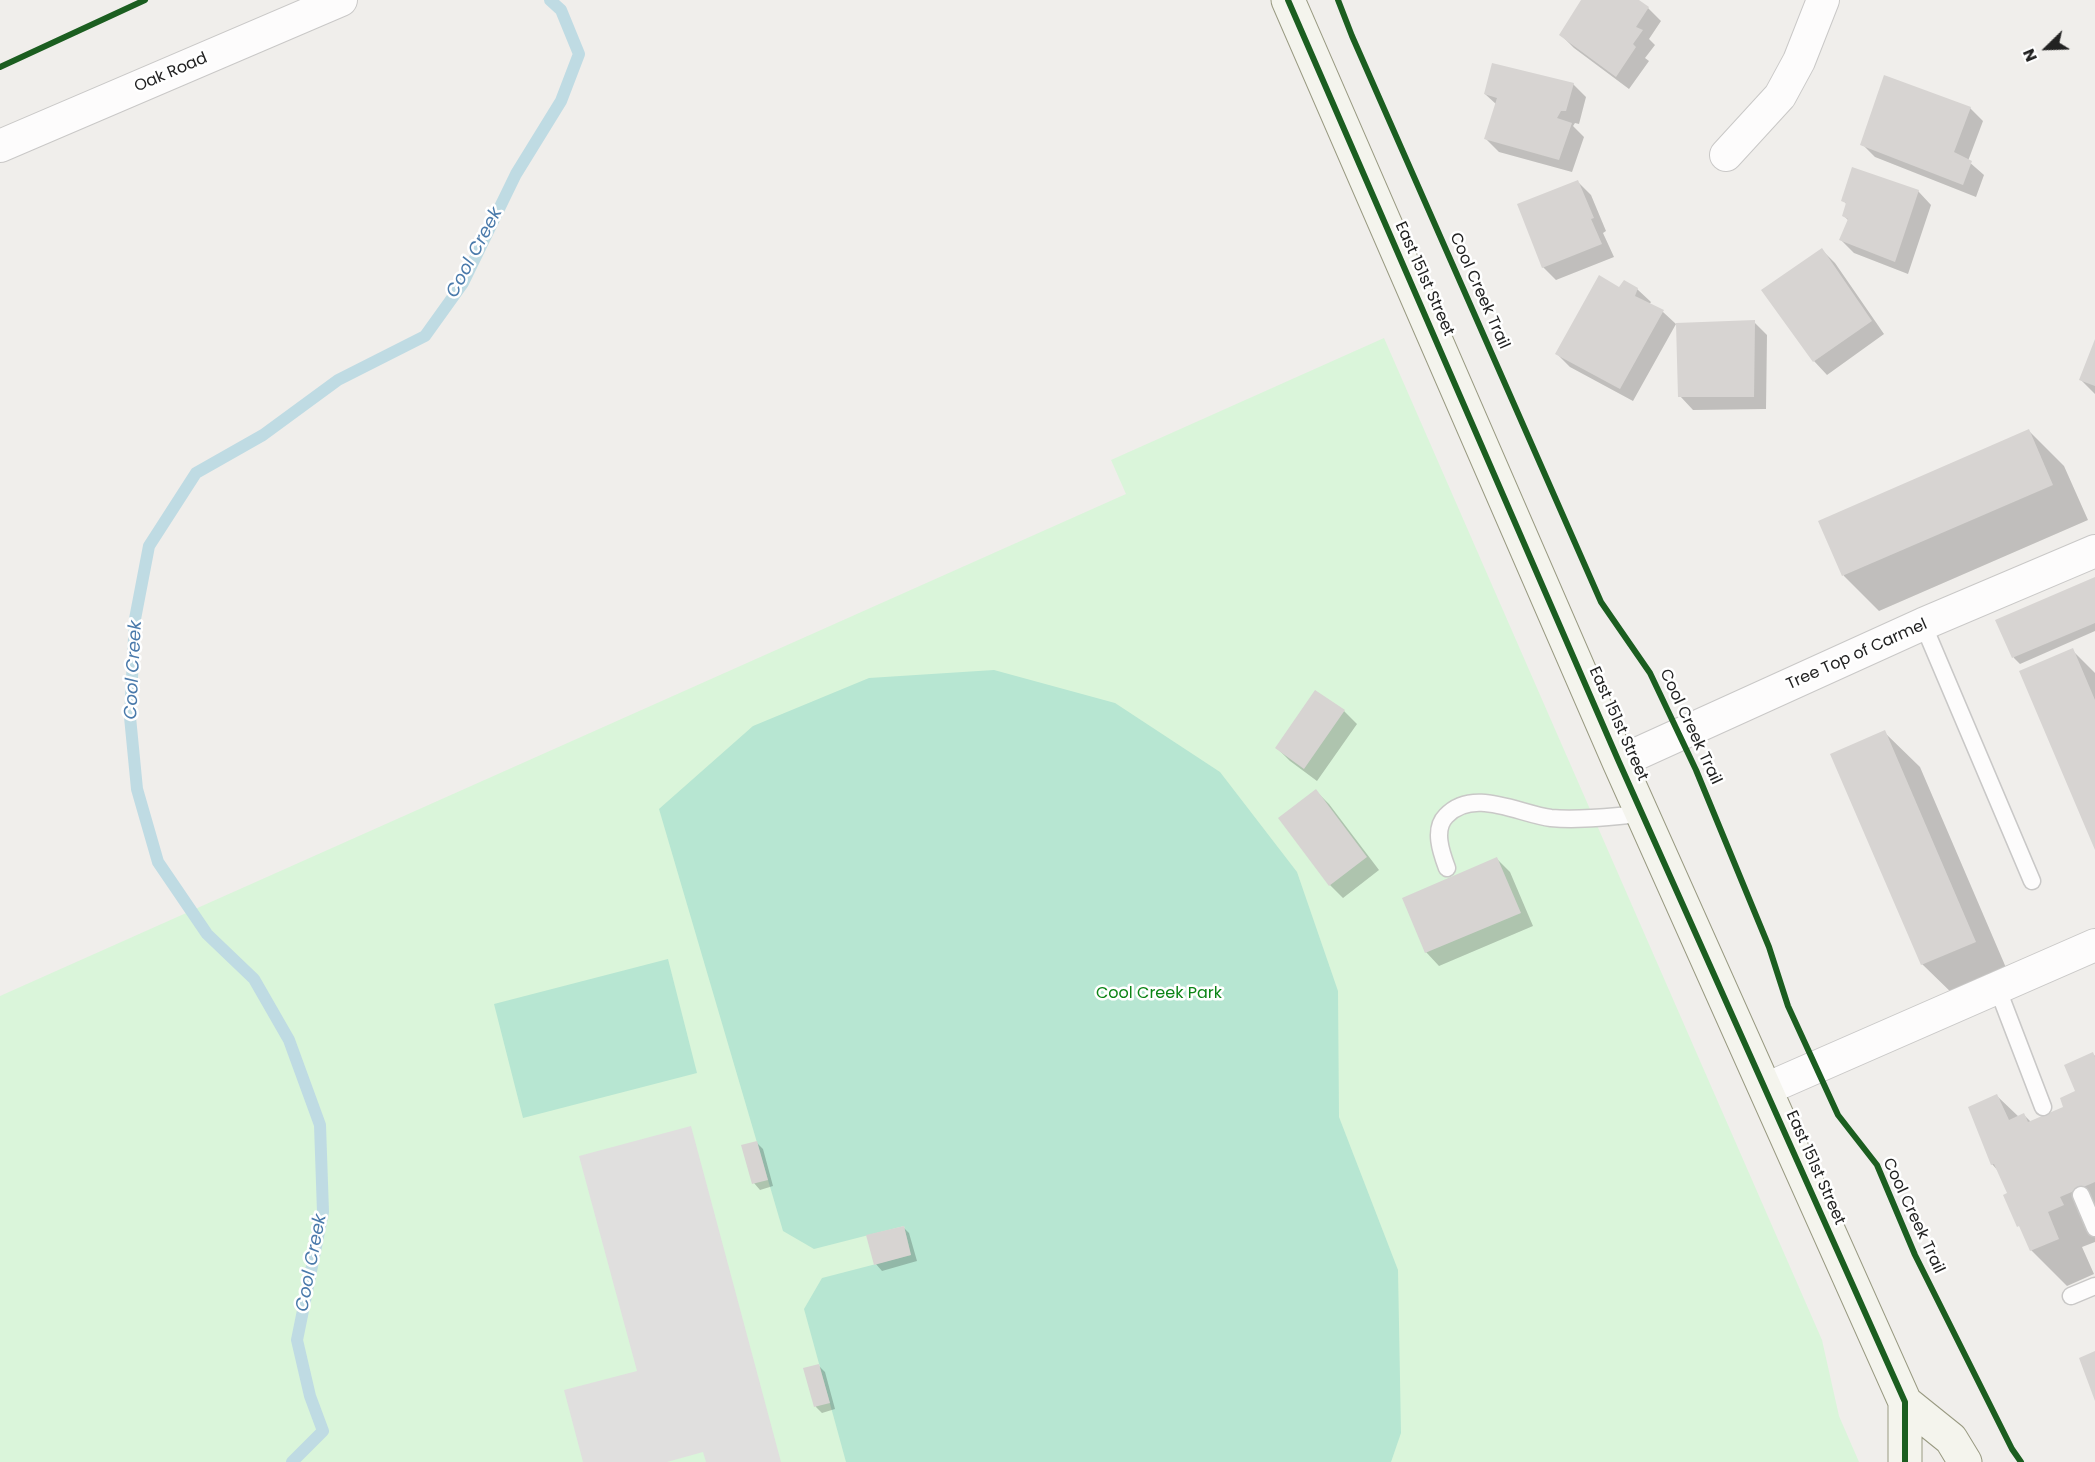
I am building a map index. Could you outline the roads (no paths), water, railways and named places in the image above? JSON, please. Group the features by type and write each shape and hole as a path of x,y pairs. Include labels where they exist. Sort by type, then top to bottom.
{"street":[{"name":"Oak Road","path":"0,146 341,0"},
{"name":"East 151st Street","path":"1288,0 1619,762 1905,1402 1905,1462"},
{"path":"1726,155 1780,96 1799,61 1823,0"},
{"name":"Tree Top of Carmel","path":"1619,762 1923,624 2095,551"},
{"path":"1766,1089 2095,945"},
{"name":"East 151st Street","path":"1905,1402 1951,1439 1965,1462"}],"lane":[{"path":"1923,624 2032,881"},
{"path":"1446,868 1439,838 1440,822 1452,809 1469,803 1487,803 1551,818 1643,814"},
{"path":"1997,987 2043,1107"},
{"path":"2081,1195 2095,1228"},
{"path":"2071,1296 2095,1286"}],"waterway":[{"name":"Cool Creek","path":"292,1462 323,1431 310,1396 297,1340 323,1212 320,1125 289,1040 254,979 207,934 158,862 137,789 130,717 135,619 149,546 196,473 263,435 338,380 425,336 463,283 516,174 561,101 579,54 561,10 550,0"}],"park label":[{"name":"Cool Creek Park","path":"1159,994"}]}
